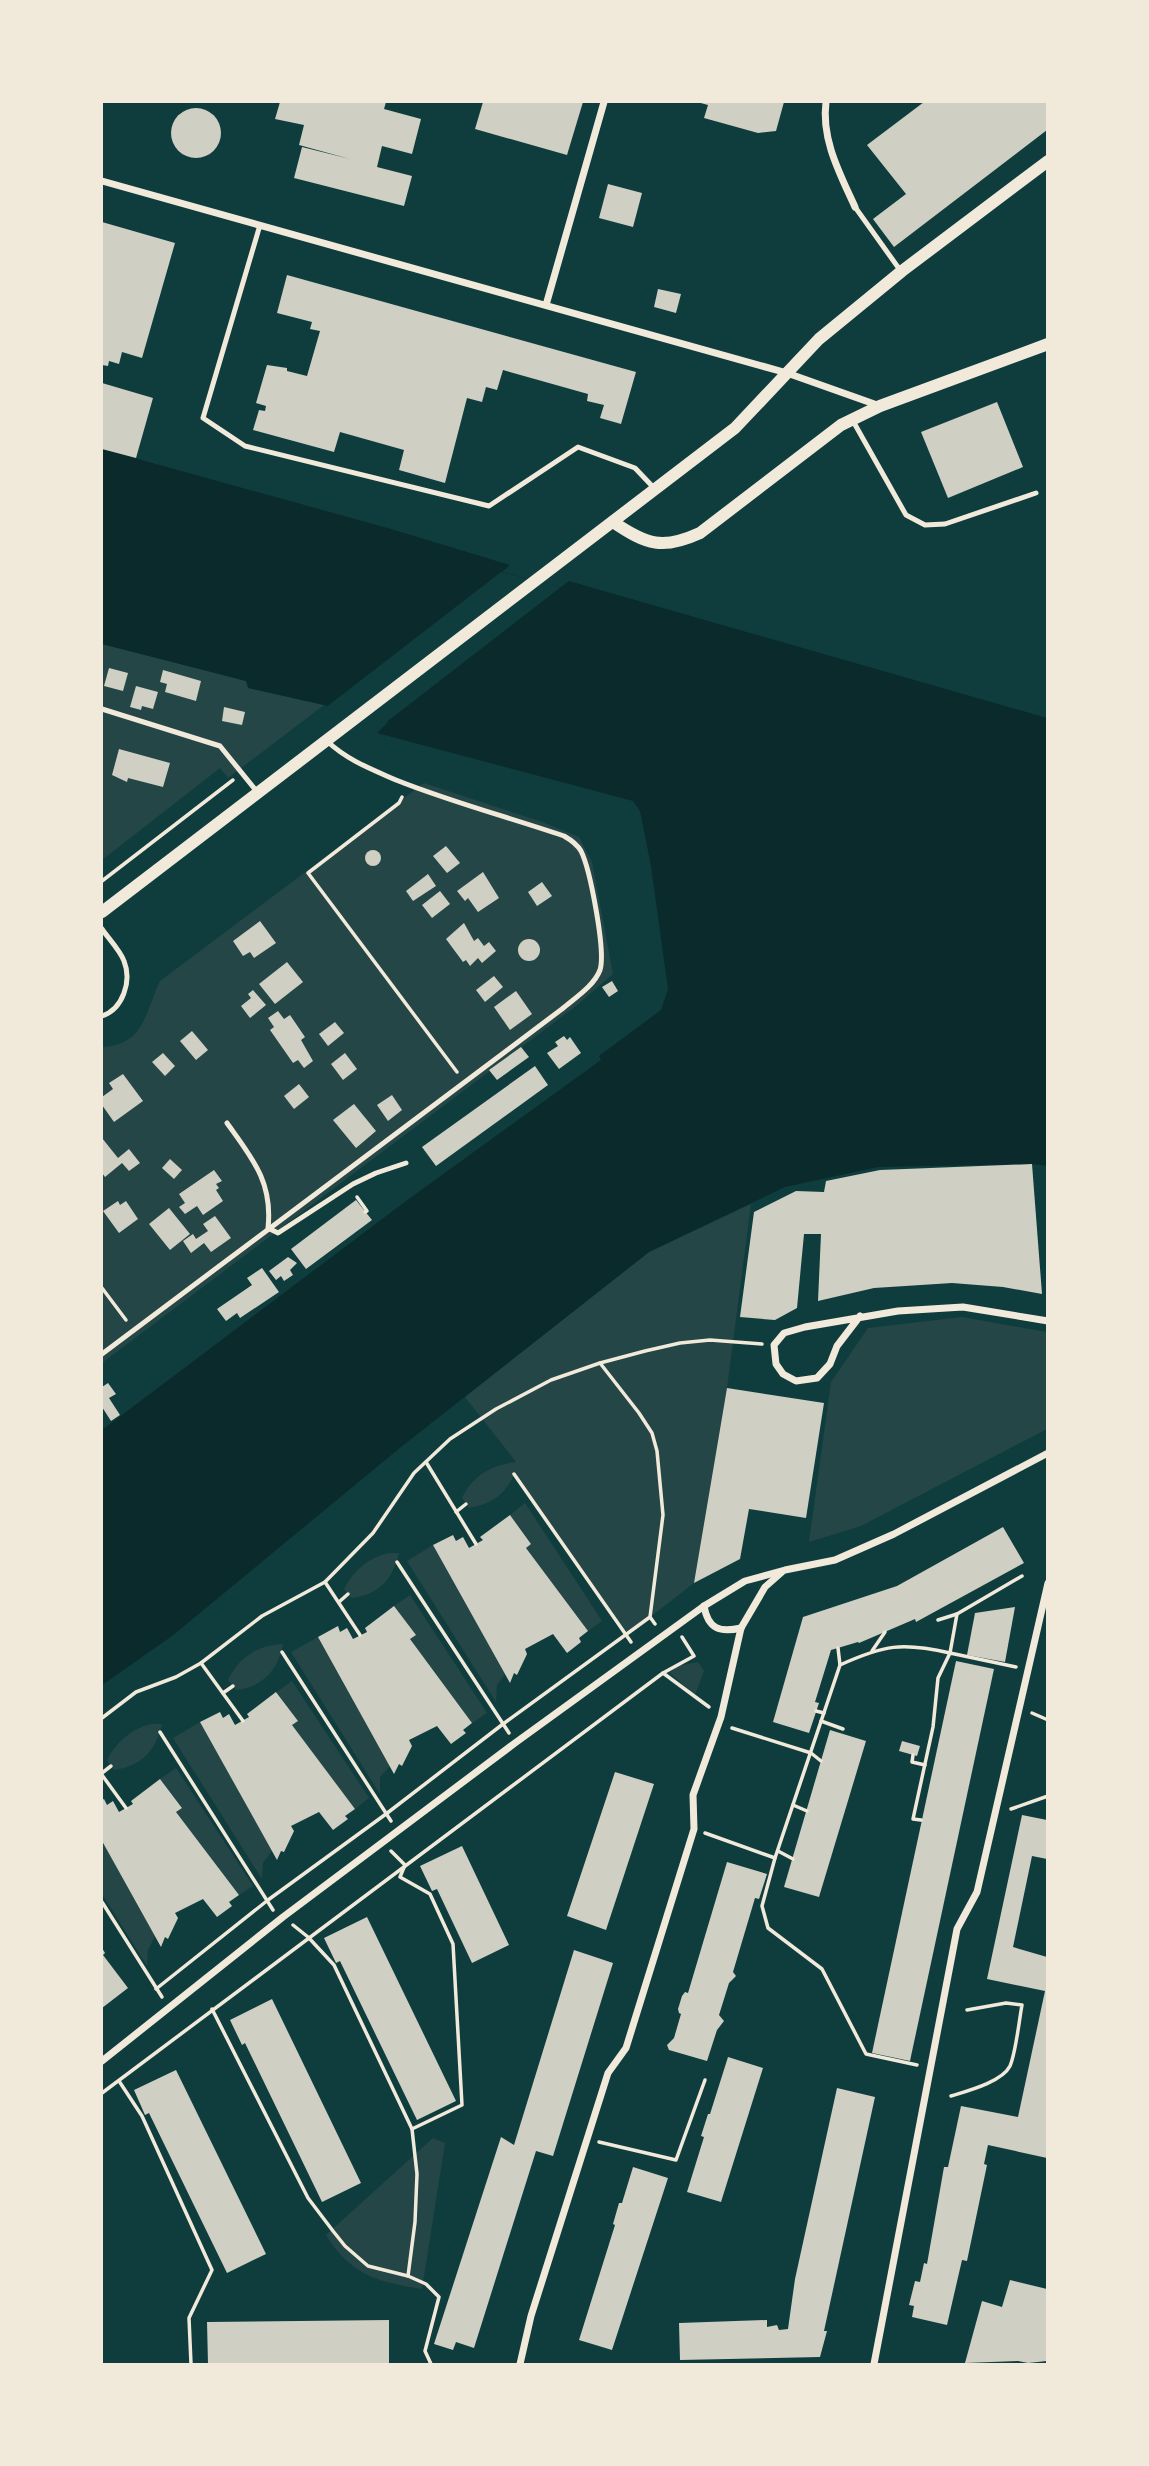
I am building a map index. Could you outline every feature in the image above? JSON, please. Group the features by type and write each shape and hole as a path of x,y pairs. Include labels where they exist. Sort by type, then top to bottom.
{"street":[{"path":"546,305 604,102"},
{"path":"826,102 831,151 855,207"},
{"path":"102,912 735,428 819,339 902,271 1048,161"},
{"path":"102,181 787,373 880,406"},
{"path":"613,522 635,537 651,542 665,545 682,541 700,533 841,425 880,406 1048,344"},
{"path":"860,1316 836,1346 830,1364 817,1378 796,1381 783,1374 776,1364 774,1345 784,1333 860,1316 963,1307 1048,1321"},
{"path":"102,2062 281,1919 515,1743 639,1656 704,1606 745,1581 835,1560 894,1534 1048,1453"},
{"path":"520,2364 530,2316 608,2073 626,2048 694,1829 693,1795 720,1720 741,1628 765,1587 785,1570"},
{"path":"874,2364 957,1928 977,1892 1048,1583"},
{"path":"704,1606 710,1624 716,1629 727,1631 741,1628"}],"lane":[{"path":"855,207 902,271"},
{"path":"260,225 203,418 245,446 489,506 578,447 635,468 655,489"},
{"path":"852,420 906,515 925,525 945,524 1036,493"},
{"path":"102,709 220,746 258,793"},
{"path":"102,1354 562,1009 596,978 603,961 585,863 575,843 564,836 408,784 348,759 326,741"},
{"path":"102,929 124,960 127,989 110,1013 102,1016"},
{"path":"227,1123 259,1167 270,1209 268,1228"},
{"path":"268,1228 278,1233 353,1184 406,1163"}],"path":[{"path":"102,881 243,773"},
{"path":"408,784 399,803 308,873 465,1082"},
{"path":"361,1203 367,1211 365,1212"},
{"path":"102,1288 133,1330"},
{"path":"102,1718 136,1692 176,1677 201,1663 262,1616 325,1582 373,1533 402,1488 426,1462 450,1439 496,1409 551,1380 600,1363 680,1343 710,1340 774,1345"},
{"path":"156,1989 268,1900 650,1617 661,1545 662,1493 657,1451 652,1433 600,1363"},
{"path":"426,1462 476,1544"},
{"path":"514,1474 639,1656"},
{"path":"456,1512 466,1504"},
{"path":"397,1562 515,1743"},
{"path":"938,1620 957,1614 1022,1576"},
{"path":"325,1582 360,1635"},
{"path":"338,1603 348,1594"},
{"path":"921,1821 913,1819 933,1727 938,1678 950,1653 957,1614"},
{"path":"102,2093 663,1673 694,1656 676,1627"},
{"path":"872,1651 886,1632"},
{"path":"840,1665 872,1651 917,1646 1029,1669"},
{"path":"838,1648 840,1665 775,1858 762,1906 768,1928 822,1969 866,2054 930,2068"},
{"path":"282,1652 398,1831"},
{"path":"201,1663 243,1721"},
{"path":"663,1673 720,1720 811,1753 821,1761"},
{"path":"223,1693 233,1686"},
{"path":"816,1710 824,1713"},
{"path":"1032,1713 1048,1720"},
{"path":"821,1721 843,1729"},
{"path":"160,1731 281,1919 308,1937 334,1965 412,2129 417,2174 415,2222 408,2276"},
{"path":"914,1755 912,1762 925,1765"},
{"path":"111,1766 102,1774 127,1808"},
{"path":"1011,1809 1048,1796"},
{"path":"793,1805 807,1811"},
{"path":"694,1829 775,1858"},
{"path":"383,1843 405,1865"},
{"path":"778,1850 793,1858"},
{"path":"405,1865 400,1877 430,1894 453,1944 462,2105 412,2129"},
{"path":"102,1902 170,2007"},
{"path":"951,2096 1000,2077 1009,2067 1022,2005 1006,2003 967,2010"},
{"path":"212,2009 316,2210 345,2246 368,2266 408,2276 426,2284 439,2297 425,2351 431,2364"},
{"path":"587,2139 676,2160 705,2080"},
{"path":"119,2081 142,2116 212,2270 189,2318 191,2364"}],"shaded area":[{"path":"102,449 510,565 502,572 561,587 569,581 1047,718 1047,1166 878,1167 785,1187 649,1252 401,1447 172,1636 102,1685 102,1430 406,1201 601,1060 599,1056 661,1010 668,989 651,866 640,811 633,801 377,733 388,722 248,688 246,681 102,644"},
{"path":"102,644 247,681 249,688 324,705 228,778 220,768 102,860"},
{"path":"424,783 579,837 592,862 613,974 576,1006 102,1363 102,1047 116,1045 135,1033 142,1025 160,981"},
{"path":"751,1204 727,1388 694,1583 627,1635 514,1475 501,1494 484,1504 469,1508 462,1498 466,1490 484,1472 516,1462 465,1397 649,1252"},
{"path":"962,1317 1047,1332 1047,1429 861,1526 809,1542 831,1382 868,1328"},
{"path":"525,1503 602,1621 588,1631 526,1548 531,1543 510,1515"},
{"path":"433,1545 505,1674 497,1685 496,1702 407,1561"},
{"path":"388,1553 399,1553 389,1578 377,1589 351,1598 344,1589 352,1576 368,1562"},
{"path":"410,1595 487,1713 472,1723 410,1639 415,1635 394,1606"},
{"path":"318,1637 390,1766 380,1777 380,1794 291,1652"},
{"path":"283,1644 273,1670 267,1676 254,1685 236,1690 228,1680 244,1659 265,1647"},
{"path":"698,1662 704,1671 695,1695 670,1673 677,1666"},
{"path":"292,1681 369,1798 355,1809 292,1725 298,1721 277,1692"},
{"path":"200,1722 272,1851 263,1863 262,1879 173,1738"},
{"path":"151,1724 162,1724 152,1749 140,1761 114,1770 107,1760 115,1747 131,1733"},
{"path":"176,1768 253,1886 239,1895 176,1812 182,1807 160,1779"},
{"path":"102,1841 155,1936 148,1950 147,1966 102,1894"},
{"path":"433,2138 445,2143 422,2289 366,2274 345,2259 326,2235"}],"pier":[{"path":"501,572 561,587 384,724 325,708"}],"building":[{"path":"280,102 386,102 384,109 421,119 412,154 382,146 377,167 412,176 404,206 294,178 302,147 350,159 299,145 304,125 275,119"},
{"path":"483,102 583,102 567,155 475,129"},
{"path":"697,102 784,102 776,131 758,133 704,118 708,105"},
{"path":"924,102 1047,102 1047,130 894,247 873,219 906,194 867,145"},
{"path":"196,108 214,115 221,133 214,151 196,158 178,151 171,133 178,115"},
{"path":"608,184 642,193 633,227 599,218"},
{"path":"102,222 175,243 142,358 122,352 119,364 109,361 108,366 102,365"},
{"path":"287,275 636,372 621,424 600,418 604,405 587,401 588,394 503,370 497,390 486,387 482,402 467,398 445,483 399,470 404,450 340,432 334,452 253,430 259,410 265,411 266,406 256,403 267,365 287,368 287,371 307,376 320,331 310,329 312,322 277,313"},
{"path":"658,289 681,294 676,313 654,307"},
{"path":"102,383 153,398 136,458 102,449"},
{"path":"997,402 1023,467 948,498 921,432"},
{"path":"109,668 128,673 123,691 104,686"},
{"path":"163,670 201,681 196,701 165,692 167,684 160,682"},
{"path":"136,686 158,692 153,709 130,707"},
{"path":"224,707 245,712 242,725 222,721"},
{"path":"119,749 170,763 163,787 128,778 127,782 112,775"},
{"path":"446,846 460,863 447,873 433,856"},
{"path":"373,850 379,852 379,864 373,866 367,864 365,858 367,852"},
{"path":"483,872 499,898 478,912 468,898 465,901 457,891"},
{"path":"428,874 436,886 413,901 406,891"},
{"path":"542,882 552,896 537,906 528,892"},
{"path":"440,891 450,904 432,918 422,905"},
{"path":"260,921 276,943 254,958 250,952 243,956 233,941"},
{"path":"464,923 474,941 478,938 484,946 489,942 496,951 482,963 478,958 470,966 466,960 463,962 446,939"},
{"path":"529,939 537,942 540,950 537,958 529,961 521,958 518,950 521,942"},
{"path":"287,962 303,982 275,1004 259,984"},
{"path":"494,976 503,987 485,1002 476,990"},
{"path":"612,981 618,991 609,997 602,987"},
{"path":"253,990 266,1005 250,1018 241,1006 251,998 248,994"},
{"path":"516,991 532,1014 510,1030 494,1007"},
{"path":"278,1011 284,1019 290,1015 305,1037 301,1040 313,1061 304,1068 298,1060 293,1063 270,1030 274,1027 268,1018"},
{"path":"335,1022 344,1033 328,1046 319,1034"},
{"path":"192,1031 208,1050 196,1060 180,1041"},
{"path":"564,1036 567,1040 570,1037 581,1053 559,1069 547,1053 558,1046 555,1042"},
{"path":"521,1047 529,1057 497,1080 489,1070"},
{"path":"163,1053 175,1066 165,1076 152,1062"},
{"path":"345,1053 357,1069 343,1080 331,1064"},
{"path":"535,1066 548,1085 436,1166 422,1147"},
{"path":"123,1074 143,1101 114,1122 102,1105 102,1097 113,1089 109,1083"},
{"path":"299,1084 309,1097 294,1109 284,1096"},
{"path":"392,1095 402,1110 388,1121 377,1105"},
{"path":"354,1104 376,1131 356,1148 333,1120"},
{"path":"102,1138 118,1158 129,1149 140,1163 129,1171 122,1163 105,1177 102,1173"},
{"path":"170,1159 182,1170 174,1179 162,1168"},
{"path":"1032,1164 1042,1294 1003,1287 952,1283 874,1288 818,1301 821,1234 804,1234 797,1308 775,1320 740,1317 754,1212 796,1191 824,1192 826,1181 880,1170"},
{"path":"214,1170 222,1181 216,1184 219,1188 216,1190 223,1201 203,1215 197,1206 185,1214 179,1207 185,1203 179,1194"},
{"path":"356,1200 372,1220 306,1269 291,1249"},
{"path":"118,1201 120,1205 126,1201 138,1219 119,1233 103,1211"},
{"path":"169,1208 190,1234 170,1250 149,1224"},
{"path":"215,1216 231,1238 211,1252 204,1243 191,1253 183,1241 193,1234 196,1239 208,1231 203,1224"},
{"path":"288,1257 297,1263 290,1270 293,1275 284,1281 281,1276 276,1280 269,1271"},
{"path":"262,1268 279,1292 240,1318 237,1313 226,1321 217,1309 252,1285 247,1278"},
{"path":"108,1383 116,1394 109,1398 120,1415 111,1421 102,1407 102,1387"},
{"path":"727,1388 824,1403 806,1518 749,1509 740,1559 694,1583"},
{"path":"510,1515 531,1544 526,1548 588,1631 579,1638 581,1642 567,1653 553,1634 525,1649 527,1654 510,1683 433,1545 453,1535 456,1541 463,1537 469,1548 483,1540 480,1537"},
{"path":"1003,1527 1024,1563 916,1622 915,1619 859,1643 831,1650 815,1702 819,1703 809,1733 773,1722 803,1617 897,1586"},
{"path":"394,1606 416,1635 410,1639 472,1723 463,1730 466,1733 451,1744 437,1726 409,1740 412,1746 402,1766 399,1764 394,1774 318,1637 338,1626 340,1632 347,1628 353,1639 367,1632 365,1628"},
{"path":"1015,1607 1005,1662 967,1655 975,1613"},
{"path":"956,1661 994,1669 910,2061 872,2053"},
{"path":"276,1692 298,1721 292,1725 355,1809 345,1816 348,1819 333,1830 319,1812 291,1826 294,1831 277,1860 200,1722 220,1712 223,1718 229,1714 235,1725 249,1717 247,1714"},
{"path":"830,1730 866,1741 819,1897 784,1887"},
{"path":"902,1741 920,1746 917,1756 899,1751"},
{"path":"615,1772 654,1784 606,1930 567,1916"},
{"path":"160,1779 182,1808 176,1812 239,1895 229,1902 232,1906 217,1917 203,1899 175,1913 178,1918 161,1947 102,1841 102,1800 104,1799 107,1805 113,1801 119,1812 133,1804 131,1801"},
{"path":"1022,1815 1047,1820 1047,1859 1032,1856 1013,1947 1047,1957 1047,2158 988,2145 984,2164 987,2165 967,2261 962,2260 947,2325 912,2317 914,2306 909,2305 915,2281 920,2282 924,2263 927,2264 944,2167 948,2167 961,2106 1018,2117 1045,1991 987,1979"},
{"path":"462,1846 509,1945 472,1963 437,1889 432,1891 420,1866"},
{"path":"727,1862 767,1874 759,1899 755,1898 733,1972 736,1976 729,1983 719,2015 724,2021 717,2030 707,2061 669,2050 667,2045 674,2038 681,2014 678,2009 682,1996 685,1992 688,1993"},
{"path":"367,1917 456,2101 417,2120 340,1961 336,1963 324,1938"},
{"path":"102,1948 105,1953 103,1955 128,1988 102,2008"},
{"path":"574,1950 613,1963 553,2156 536,2151 474,2348 456,2342 453,2350 434,2344 501,2137 514,2145"},
{"path":"272,1999 361,2183 322,2202 245,2043 242,2045 230,2020"},
{"path":"728,2057 763,2068 721,2202 687,2192 704,2137 701,2136"},
{"path":"176,2070 266,2254 227,2273 149,2113 145,2115 134,2090"},
{"path":"837,2088 875,2097 820,2357 680,2360 679,2323 767,2320 767,2327 777,2325 779,2330 788,2329 795,2279"},
{"path":"633,2167 668,2178 612,2350 579,2340 615,2225 613,2224 619,2203 622,2203"},
{"path":"1010,2280 1047,2289 1047,2361 965,2363 982,2301 1002,2307"},
{"path":"389,2320 389,2364 208,2364 207,2322"}]}
